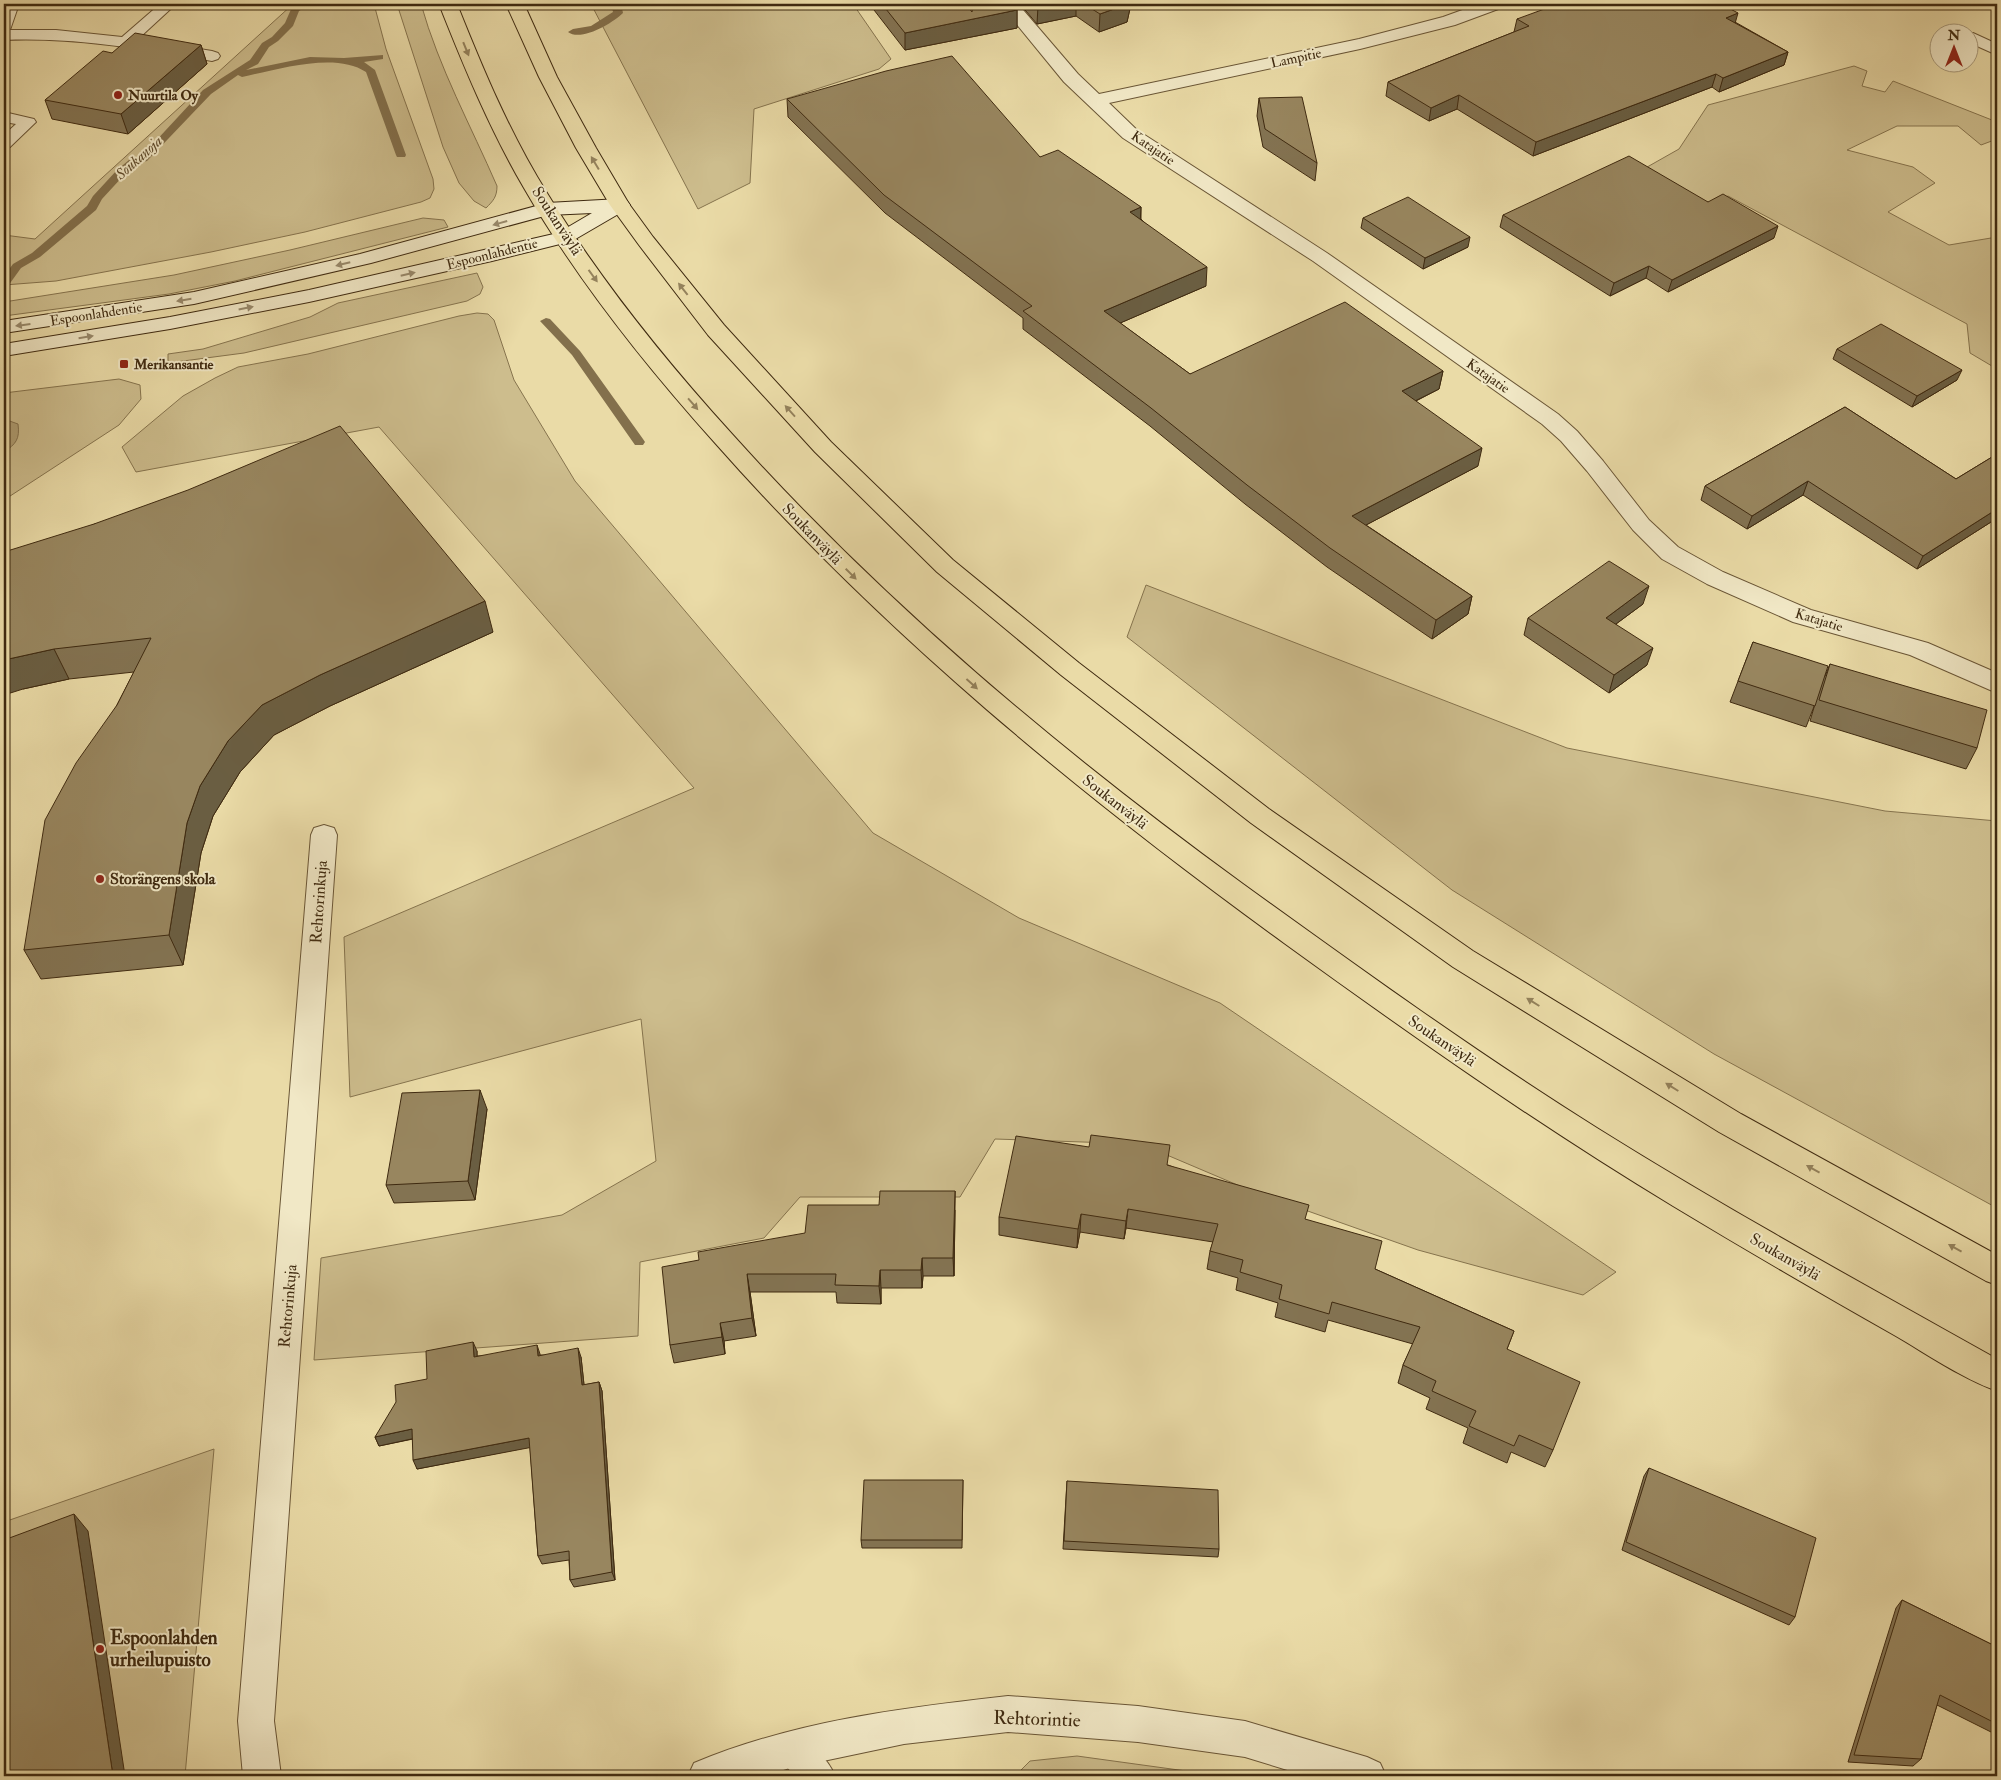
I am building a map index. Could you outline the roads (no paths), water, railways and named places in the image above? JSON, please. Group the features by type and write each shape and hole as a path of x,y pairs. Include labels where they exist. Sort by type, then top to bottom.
{"main road":[{"name":"Soukanväylä","path":"448,4 483,91 546,210 565,237 642,344 737,455 870,593 1025,730 1177,851 1409,1018 1535,1104 1758,1242 1997,1376"},
{"path":"515,4 548,77 586,148 620,205 716,330 823,447 945,566 1070,669 1260,816 1463,959 1730,1123 1997,1271"}],"street":[{"name":"Katajatie","path":"1009,4 1071,78 1130,134 1320,258 1550,419 1569,436 1595,466 1647,532 1670,553 1715,578 1802,616 1919,649 1963,667 1997,684"},
{"name":"Lampitie","path":"1094,101 1360,44 1449,20 1495,4"},
{"name":"Espoonlahdentie","path":"4,327 194,298 355,261 546,210 620,205"},
{"name":"Espoonlahdentie","path":"4,350 170,323 291,300 484,257 565,237 620,205"},
{"name":"Rehtorinkuja","path":"262,1776 256,1712 304,1118 324,835"},
{"name":"Rehtorintie","path":"707,1776 790,1749 904,1726 1008,1714 1138,1724 1245,1739 1367,1776"}],"lane":[{"path":"4,27 11,4"},
{"path":"124,43 169,4"},
{"path":"4,35 33,33 66,34 212,56"},
{"path":"1978,40 1997,50"},
{"path":"4,117 28,122 4,143"},
{"path":"790,1749 819,1776"}],"waterway":[{"name":"Soukanoja","path":"4,284 17,266 36,255 92,208 97,198 121,172 133,162 143,159 156,147 207,92 254,62 265,45 275,39 290,24 295,9 306,4"},
{"path":"573,32 594,29 618,13 616,4"},
{"path":"242,74 310,60 344,61 379,57"},
{"path":"351,63 361,64 370,70 401,155"},
{"path":"546,321 576,353 639,442"}],"place":[{"name":"Nuurtila Oy","path":"118,95"},
{"name":"Merikansantie","path":"124,364"},
{"name":"Storängens skola","path":"100,879"},
{"name":"Espoonlahden urheilupuisto","path":"100,1649"}]}
